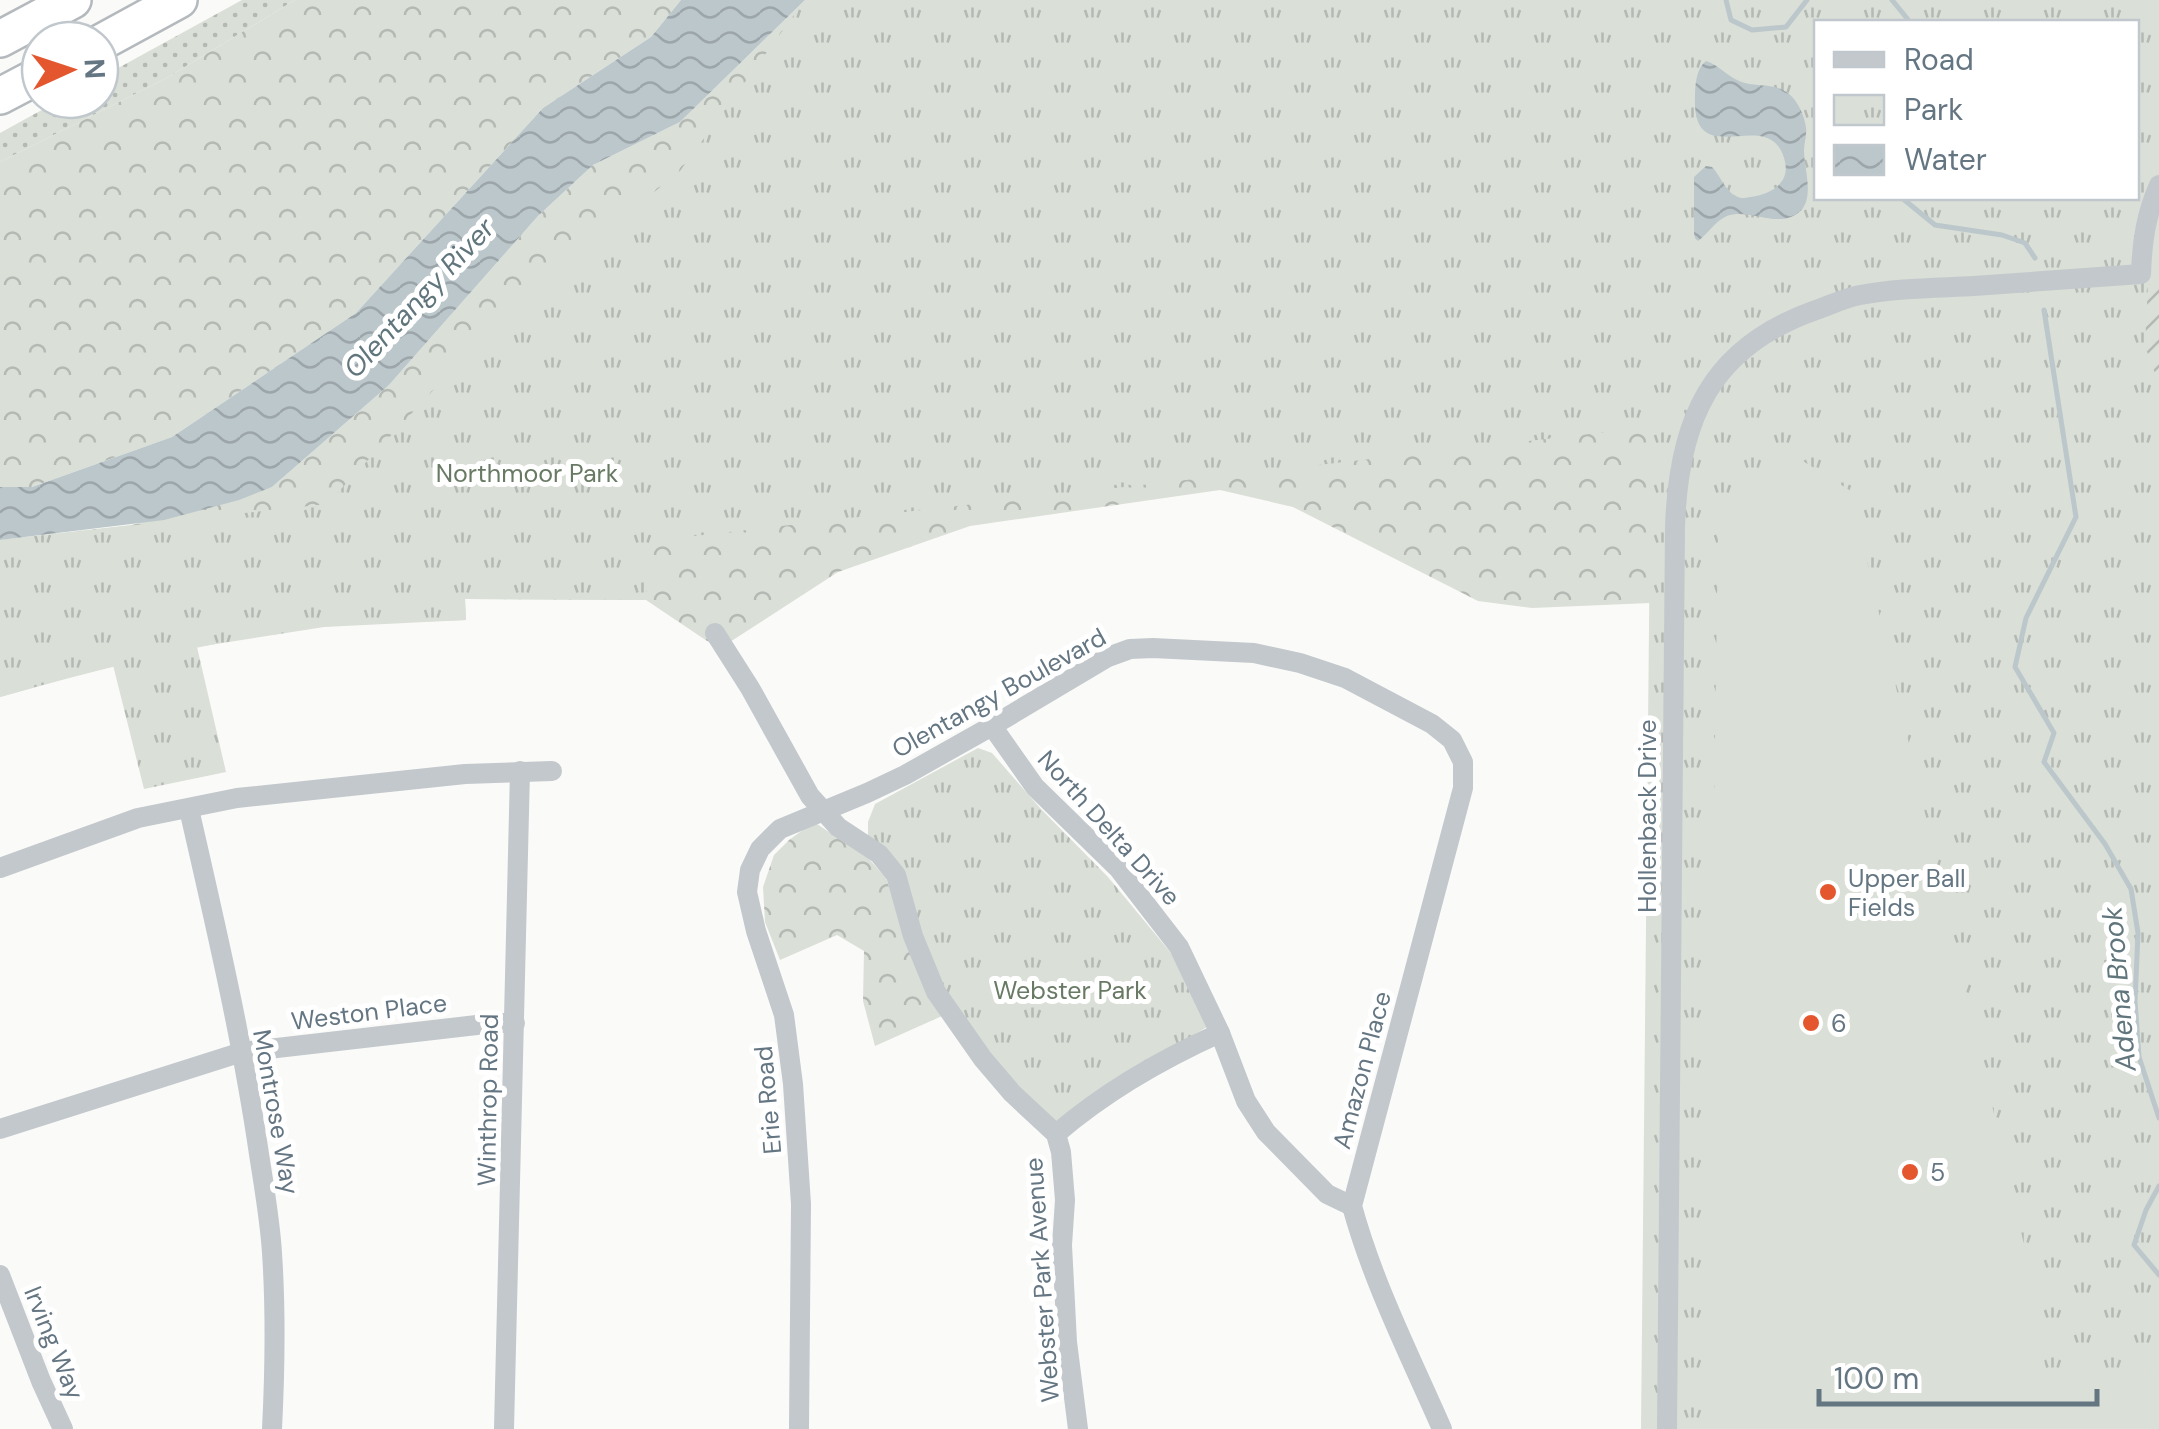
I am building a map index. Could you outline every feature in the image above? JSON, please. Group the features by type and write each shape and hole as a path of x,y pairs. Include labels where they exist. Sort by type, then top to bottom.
{"highway":[{"path":"0,39 74,0"},
{"path":"120,32 180,0"}],"street":[{"name":"Hollenback Drive","path":"1668,1429 1674,528 1678,476 1698,408 1712,384 1756,338 1779,324 1857,295 2141,274 2142,238 2159,184"},
{"name":"Webster Park Avenue","path":"715,633 810,796 838,827 879,854 896,875 913,936 936,992 1002,1082 1056,1134 1065,1200 1062,1245 1078,1429"},
{"name":"Olentangy Boulevard","path":"822,811 867,793 1130,649 1254,653 1300,662 1344,678 1432,724"},
{"name":"Amazon Place","path":"1352,1206 1464,788 1463,762 1452,740 1432,724"},
{"name":"North Delta Drive","path":"992,726 1035,787 1118,868 1179,947 1220,1033 1246,1102 1266,1132 1328,1194 1352,1206"},
{"name":"Winthrop Road","path":"504,1429 520,772"},
{"path":"0,868 138,818 236,798 464,774 552,772"},
{"path":"857,839 859,815 867,793"},
{"name":"Montrose Way","path":"189,808 252,1102 272,1250 276,1364 272,1429"},
{"name":"Erie Road","path":"799,1429 801,1204 793,1084 784,1015 756,931 748,892 750,870 760,849 780,829 822,811"},
{"name":"Weston Place","path":"0,1129 242,1052 515,1023"},
{"path":"1056,1134 1109,1092 1179,1051 1220,1033"},
{"path":"1352,1206 1381,1290 1442,1429"},
{"name":"Irving Way","path":"0,1275 40,1381 63,1429"}],"green space":[{"path":"242,0 295,0 165,79 120,102 120,67"},
{"path":"295,0 681,0 651,37 543,108 356,313 172,437 32,487 0,487 0,162 83,120 120,120 120,102 165,79"},
{"name":"Northmoor Park","path":"805,0 1658,394 1660,442 1650,603 1532,608 1478,601 1293,507 1220,490 970,526 838,572 719,649 646,600 465,599 466,620 321,627 240,639 0,697 0,540 131,525 272,487 389,385 538,216 593,165 680,122"},
{"name":"Northmoor Park","path":"805,0 2159,0 2159,1429 1641,1429 1651,427 650,541 646,600 465,599 466,620 324,627 197,647 226,772 144,789 113,665 0,697 0,540 327,504 454,368 536,288 680,171"},
{"path":"24,120 83,120 0,162 0,133"},
{"path":"2159,284 2159,384 2145,346 2148,285"},
{"name":"Upper Ball Fields","path":"1790,453 1851,491 2025,1249 2047,1376 2159,1374 2159,1429 1705,1429 1718,534"},
{"name":"Webster Park","path":"978,748 992,753 1108,877 1180,964 1207,1027 1056,1122 1007,1075 951,1001 868,837 868,822 875,804"},
{"path":"814,822 869,859 886,878 905,933 942,1016 875,1046 863,1001 864,951 837,935 780,960 765,922 763,887 774,855"}],"water":[{"name":"Olentangy River","path":"681,0 805,0 680,122 593,165 538,216 389,385 272,487 164,520 0,540 0,487 32,487 172,437 356,313 543,108 651,37"},
{"path":"1706,61 1740,81 1779,88 1795,101 1806,128 1808,194 1802,210 1795,215 1778,219 1727,216 1698,241 1694,233 1694,177 1706,166 1712,167 1732,194 1743,198 1773,190 1783,180 1786,166 1775,143 1763,137 1705,132 1697,120 1695,97 1698,73"}],"waterway":[{"name":"Adena Brook","path":"1726,0 1731,20 1752,30 1786,27 1807,0"},
{"name":"Adena Brook","path":"1892,0 1908,20"},
{"name":"Adena Brook","path":"1904,200 1935,225 2002,235 2025,243 2035,258"},
{"name":"Adena Brook","path":"2044,310 2076,517 2026,618 2015,667 2054,733 2044,762 2105,844 2131,889 2138,933 2135,1001 2139,1057 2159,1118"},
{"name":"Adena Brook","path":"2159,1186 2134,1245 2159,1275"}],"place":[{"name":"Upper Ball Fields","path":"1828,892"},
{"name":"6","path":"1811,1023"},
{"name":"5","path":"1910,1172"}]}
